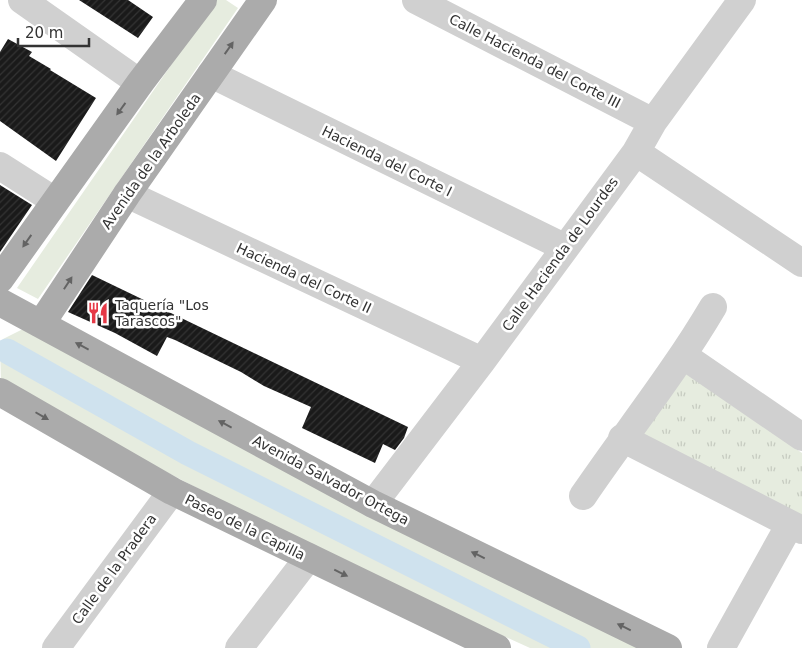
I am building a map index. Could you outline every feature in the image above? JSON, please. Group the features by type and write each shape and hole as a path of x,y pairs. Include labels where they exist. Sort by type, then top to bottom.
{"main road":[{"path":"0,279 140,83 203,0"},
{"name":"Avenida de la Arboleda","path":"41,324 127,194 263,0"},
{"name":"Avenida Salvador Ortega","path":"0,302 373,504 668,648"},
{"name":"Paseo de la Capilla","path":"0,392 172,491 498,648"}],"street":[{"path":"22,0 140,83"},
{"name":"Calle Hacienda del Corte III","path":"416,0 653,122"},
{"name":"Calle Hacienda de Lourdes","path":"373,504 482,361 564,247 636,152 653,122 742,0"},
{"name":"Hacienda del Corte I","path":"211,74 564,247"},
{"path":"636,152 802,263"},
{"path":"0,166 55,201"},
{"name":"Hacienda del Corte II","path":"127,194 482,361"},
{"path":"583,496 622,438 684,356 714,307"},
{"path":"684,356 802,437"},
{"path":"622,438 796,527 721,648"},
{"name":"Calle de la Pradera","path":"56,648 172,491"},
{"path":"239,648 309,557"}],"green space":[{"path":"216,0 226,0 238,8 38,299 17,288"},
{"path":"29,326 675,648 530,648 330,558 1,385 0,344 3,339"},
{"path":"682,370 802,453 802,518 637,435"}],"building":[{"path":"79,0 128,0 153,17 138,38"},
{"path":"8,39 32,52 29,56 96,98 56,161 0,121 0,52"},
{"path":"0,185 32,205 0,252"},
{"path":"92,275 408,427 404,438 395,450 383,444 375,463 302,428 311,407 264,386 241,372 167,337 157,356 115,333 68,312"}],"waterway":[{"path":"7,351 188,453 578,648"}],"place":[{"name":"Taquería \"Los Tarascos\"","path":"98,313"}]}
